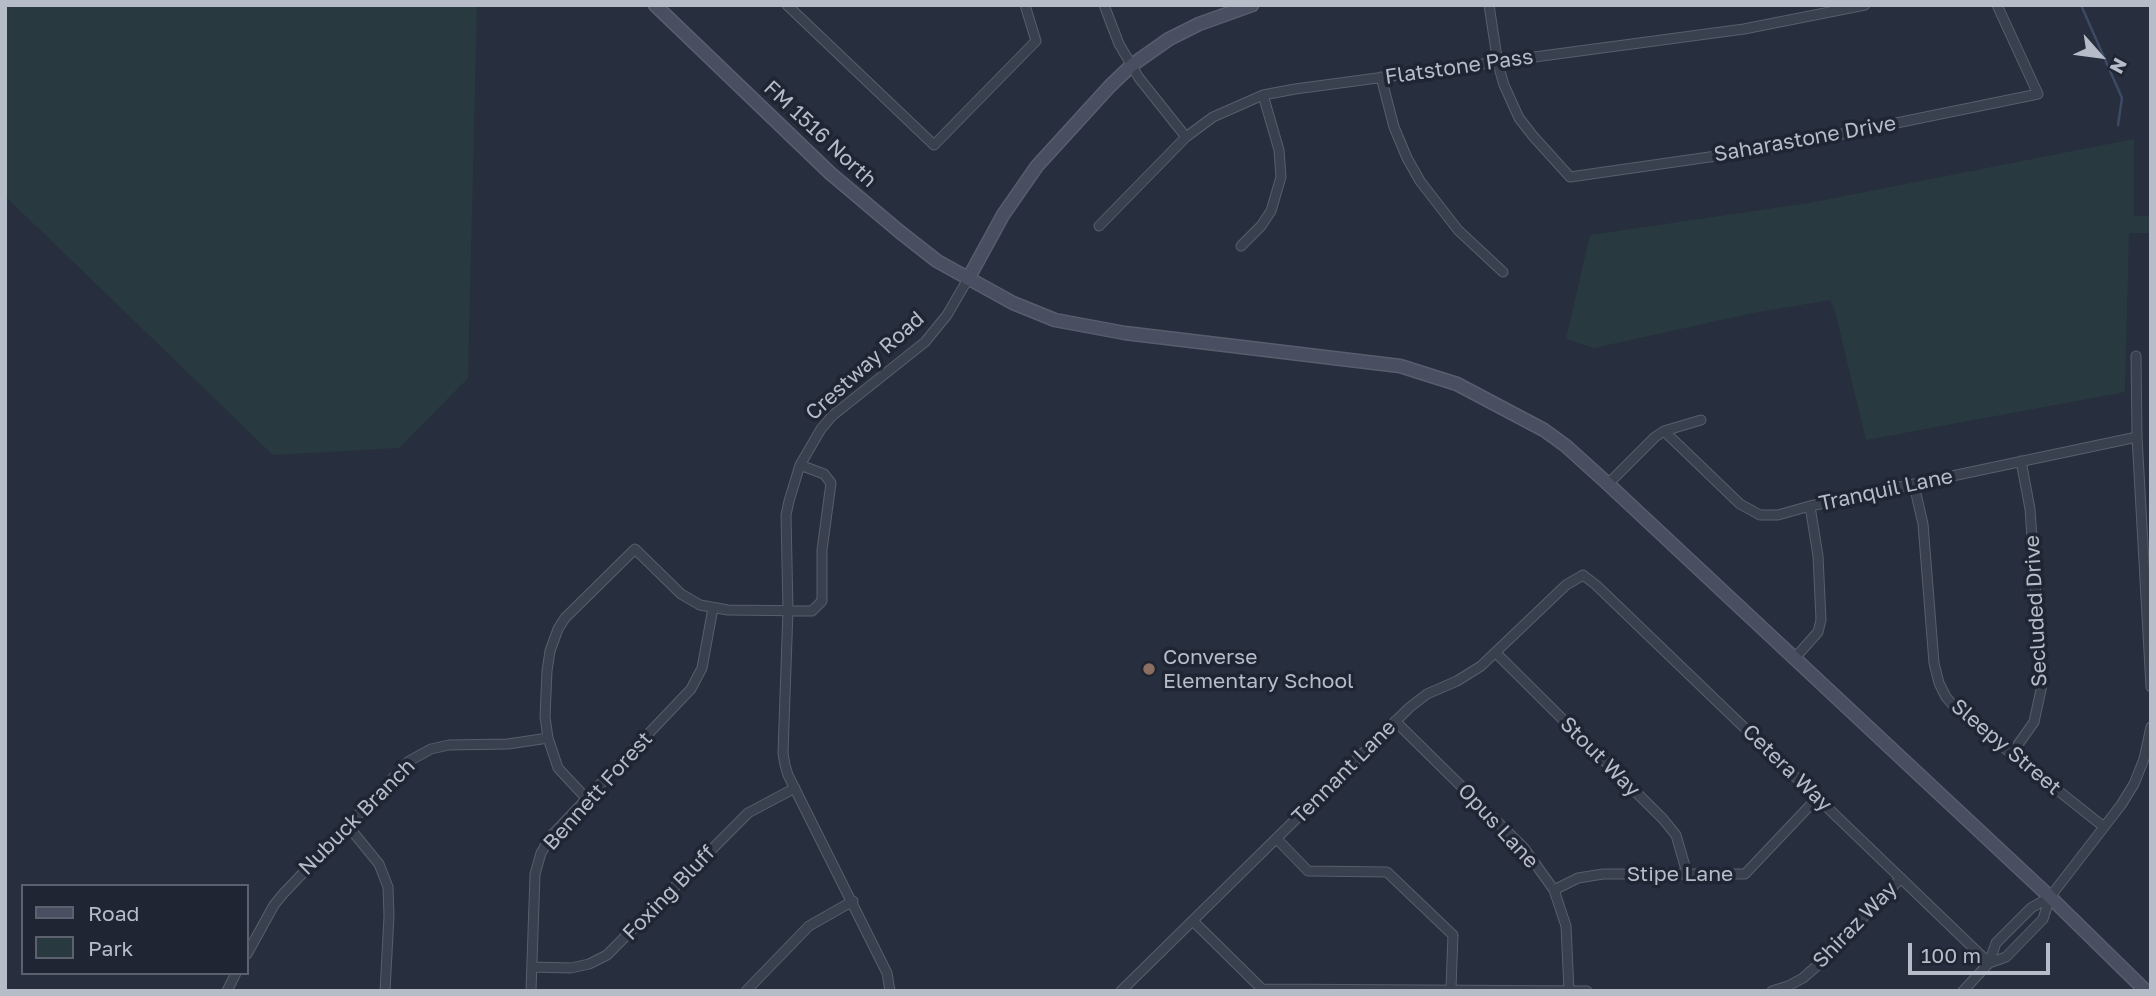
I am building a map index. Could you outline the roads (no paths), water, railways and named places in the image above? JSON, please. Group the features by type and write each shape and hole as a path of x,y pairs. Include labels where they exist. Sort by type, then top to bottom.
{"main road":[{"name":"FM 1516 North","path":"655,5 830,173 918,247 968,279 1035,312 1055,320 1088,327 1400,366 1457,384 1544,430 1608,484 2050,897 2146,991"},
{"name":"Crestway Road","path":"968,279 1003,215 1037,166 1094,101 1132,65 1169,39 1199,24 1252,5"}],"street":[{"path":"787,5 934,145 1036,41 1025,5"},
{"path":"1104,5 1119,44 1148,91 1186,136"},
{"path":"1489,5 1498,61"},
{"name":"Flatstone Pass","path":"1099,226 1186,136 1213,117 1263,95 1744,29 1865,5"},
{"name":"Saharastone Drive","path":"1498,61 1504,85 1519,118 1570,177 1779,147 2038,94 1997,5"},
{"path":"1381,77 1394,127 1420,181 1448,219 1503,272"},
{"path":"1241,246 1261,226 1270,211 1281,177 1279,150 1263,95"},
{"name":"Crestway Road","path":"890,991 887,973 788,775 783,753 788,610 785,529 789,500 800,465 817,435 832,416 915,351 935,331 968,279"},
{"path":"2136,356 2137,437 2151,687"},
{"path":"1608,484 1643,447 1664,432 1701,420"},
{"name":"Tranquil Lane","path":"1664,432 1748,510 1760,515 1778,515 2137,437"},
{"name":"Secluded Drive","path":"2012,753 2034,722 2042,685 2030,509 2021,461"},
{"path":"587,799 558,768 548,738 545,717 550,651 565,618 635,549 681,593 700,605 803,613 812,611 821,601 822,550 831,483 824,474 800,465"},
{"name":"Sleepy Street","path":"1914,485 1923,524 1934,663 1946,697 1958,711 2104,827"},
{"path":"1794,659 1818,632 1821,620 1818,556 1810,506"},
{"name":"Tennant Lane","path":"1121,991 1395,721 1427,694 1468,674 1496,653 1566,585 1583,575"},
{"name":"Cetera Way","path":"1583,575 1989,962"},
{"name":"Bennett Forest","path":"531,991 537,863 551,836 691,689 702,668 713,608"},
{"name":"Stout Way","path":"1496,653 1663,819 1676,835 1687,873"},
{"name":"Opus Lane","path":"1395,721 1524,848 1554,890 1566,926 1569,991"},
{"path":"1989,962 2006,957 2043,919 2050,897 2134,784 2150,733"},
{"name":"Nubuck Branch","path":"248,952 274,905 402,769 431,749 449,744 508,744 548,738"},
{"name":"Foxing Bluff","path":"532,967 571,968 589,964 607,955 748,813 795,789"},
{"name":"Stipe Lane","path":"1554,890 1589,875 1745,874 1818,797"},
{"path":"348,826 379,864 388,887 385,991"},
{"path":"1278,839 1308,871 1387,872 1453,935 1451,988"},
{"name":"Shiraz Way","path":"1772,991 1803,978 1901,878"},
{"path":"1963,991 1989,962 1996,943 2031,908 2050,897"},
{"path":"746,991 808,926 853,901"},
{"path":"1193,921 1262,989 1451,988 1587,991"},
{"path":"227,991 235,975"}],"waterway":[{"path":"2081,5 2122,98 2118,125"}],"place":[{"name":"Converse Elementary School","path":"1149,669"}]}
